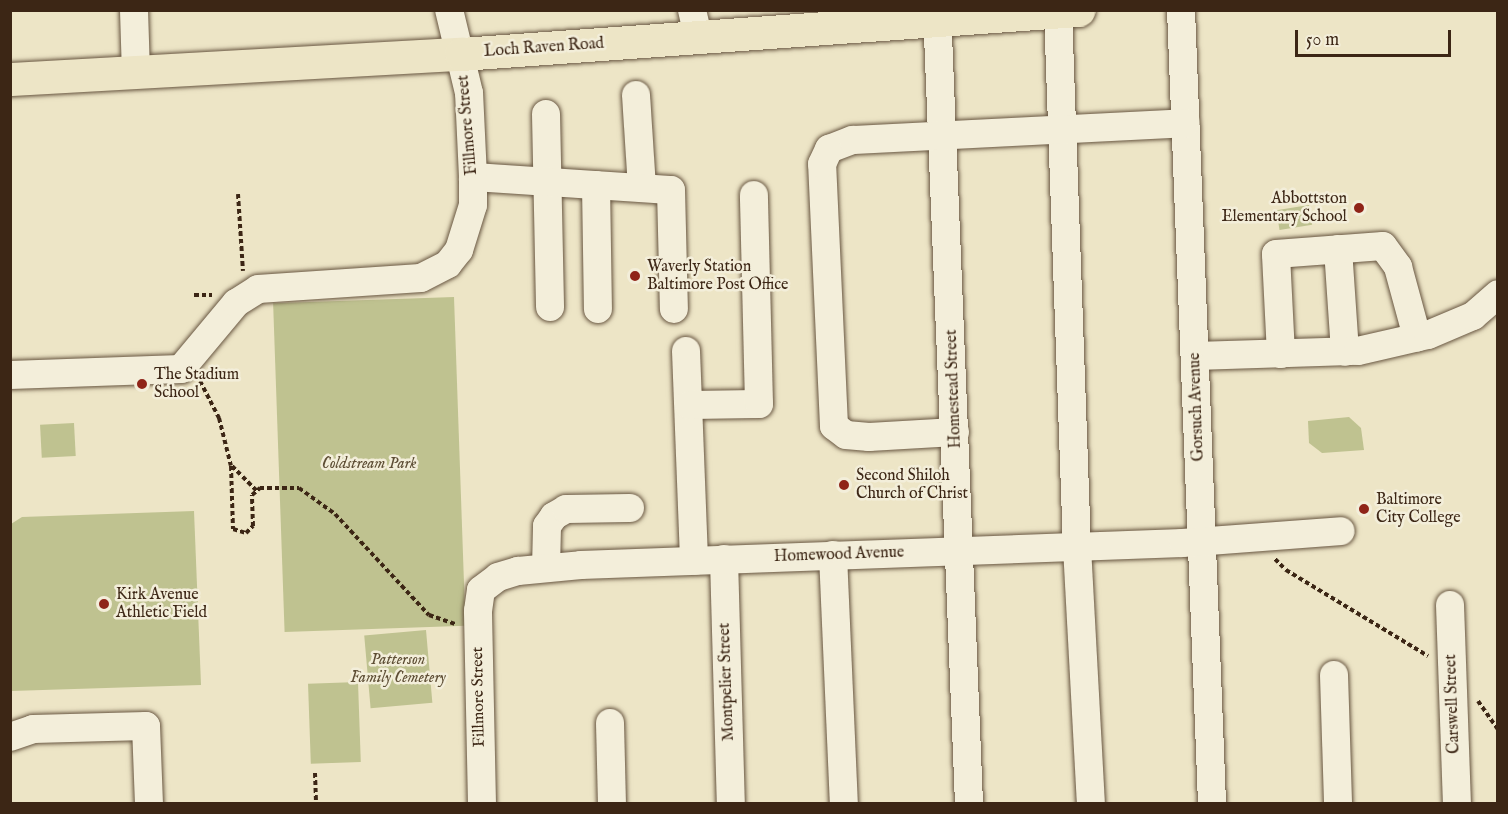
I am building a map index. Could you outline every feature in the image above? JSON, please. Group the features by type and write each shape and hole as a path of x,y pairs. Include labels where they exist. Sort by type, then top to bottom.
{"main road":[{"name":"Loch Raven Road","path":"10,79 460,54 695,23 1068,11"}],"street":[{"path":"134,10 136,73"},
{"name":"Fillmore Street","path":"449,10 469,93 473,191"},
{"name":"Gorsuch Avenue","path":"1181,10 1212,804"},
{"path":"1068,11 1063,131 1077,547 1091,804"},
{"name":"Homestead Street","path":"938,14 945,138 969,804"},
{"path":"636,95 642,188"},
{"path":"546,114 550,307"},
{"path":"955,432 869,437 846,435 834,426 822,164 829,149 853,141 945,138 1186,123"},
{"path":"10,375 181,369 236,303 258,289 421,278 448,264 459,249 473,191 546,182 671,190 674,309"},
{"path":"596,185 598,309"},
{"path":"689,405 759,404 754,195"},
{"path":"1281,354 1276,254 1383,246 1398,267 1417,338"},
{"path":"1338,249 1345,352"},
{"path":"1195,356 1345,352 1417,338 1473,316 1497,294"},
{"path":"686,351 694,561"},
{"path":"546,568 547,525 554,516 566,509 630,508"},
{"name":"Homewood Avenue","path":"481,590 498,577 546,568 1202,542 1341,531"},
{"path":"832,555 844,804"},
{"name":"Montpelier Street","path":"724,560 731,804"},
{"name":"Fillmore Street","path":"481,590 477,642 482,804"},
{"name":"Carswell Street","path":"1450,605 1457,804"},
{"path":"1334,675 1338,804"},
{"path":"610,723 612,804"},
{"path":"10,737 33,729 146,726 149,804"}],"path":[{"path":"194,373 219,418 231,466 233,529 246,533 253,526 252,495 257,491 284,486 298,488 321,501 429,615 464,627"},
{"path":"231,466 257,491"},
{"path":"1270,555 1286,570 1452,673 1469,688 1497,730"},
{"path":"315,773 316,804"}],"green space":[{"path":"1309,205 1312,225 1280,230 1276,210"},
{"name":"Coldstream Park","path":"454,297 465,626 285,632 273,303"},
{"path":"1349,417 1361,428 1364,450 1322,453 1309,443 1308,421"},
{"path":"74,423 76,456 42,458 40,425"},
{"name":"Kirk Avenue Athletic Field","path":"194,511 201,685 11,691 11,524 22,517"},
{"name":"Patterson Family Cemetery","path":"426,630 432,703 371,708 364,635"},
{"path":"358,682 361,762 311,764 308,684"}],"place":[{"name":"Abbottston Elementary School","path":"1359,208"},
{"name":"Waverly Station Baltimore Post Office","path":"635,276"},
{"name":"The Stadium School","path":"142,384"},
{"name":"Second Shiloh Church of Christ","path":"844,485"},
{"name":"Baltimore City College","path":"1364,509"},
{"name":"Kirk Avenue Athletic Field","path":"104,604"}]}
